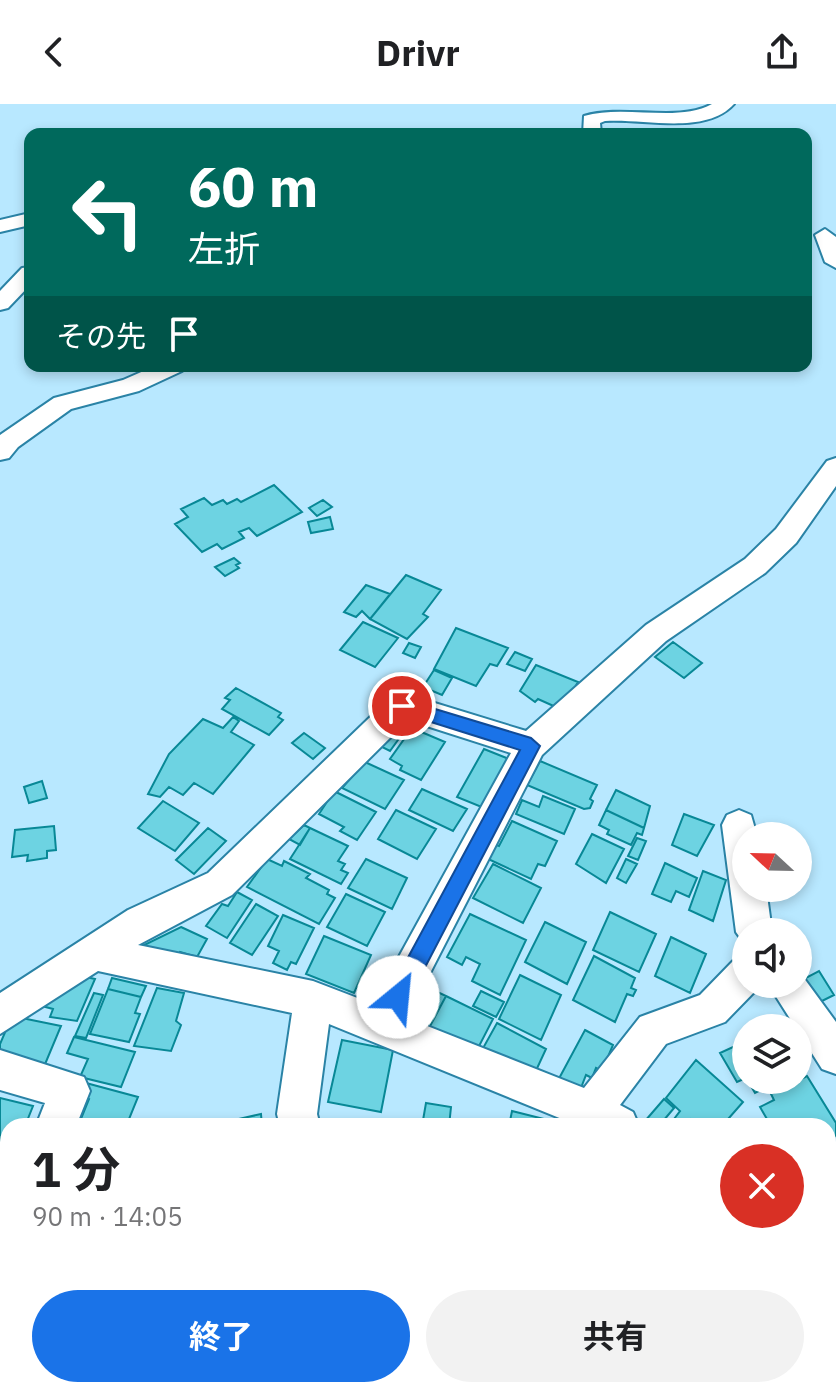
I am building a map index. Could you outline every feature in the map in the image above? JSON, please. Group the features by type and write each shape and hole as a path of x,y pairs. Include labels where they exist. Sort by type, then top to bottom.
{"street":[{"path":"591,128 590,120 596,113 607,109 648,106 703,114 716,111 725,104"},
{"path":"0,226 24,220"},
{"path":"825,235 831,258 836,262"},
{"path":"0,303 24,279"},
{"path":"0,452 9,441 63,403 131,386 161,372"},
{"path":"383,1024 531,746 656,633 755,566 786,536 836,467"},
{"path":"0,1015 141,922 220,884 402,706 531,746"},
{"path":"94,953 313,999 383,1024 605,1118 653,1030 712,1009 732,988"},
{"path":"797,998 836,1055"},
{"path":"298,1118 313,999"},
{"path":"0,1070 70,1091 59,1118"}],"building":[{"path":"274,485 302,512 257,536 249,528 239,532 244,538 222,549 217,544 202,552 175,524 188,517 181,509 204,498 212,505 223,500 227,504 237,499 241,502"},
{"path":"323,500 332,507 317,516 309,508"},
{"path":"330,517 333,529 311,533 308,522"},
{"path":"234,558 240,563 236,565 239,568 225,576 215,567"},
{"path":"406,575 441,590 423,614 428,617 407,639 370,619"},
{"path":"366,585 390,594 370,619 362,611 356,617 344,612"},
{"path":"363,622 398,638 375,667 340,650"},
{"path":"456,628 508,648 497,666 490,664 476,686 434,669"},
{"path":"673,642 702,663 684,678 655,657"},
{"path":"409,643 421,647 415,658 403,653"},
{"path":"515,652 532,659 525,671 507,664"},
{"path":"536,665 578,682 569,698 558,708 538,699 535,702 520,691"},
{"path":"434,670 452,678 442,695 423,687"},
{"path":"236,688 281,713 278,717 283,720 269,735 222,709 230,700 225,698"},
{"path":"233,717 239,721 231,732 254,745 213,794 194,783 183,795 169,787 160,797 148,794 169,754 203,719 223,728"},
{"path":"412,728 445,742 421,780 400,770 402,766 390,759"},
{"path":"395,730 403,733 390,751 380,746"},
{"path":"304,733 325,748 313,759 292,743"},
{"path":"484,749 509,759 484,808 457,797"},
{"path":"540,761 597,785 590,799 593,801 590,808 584,809 527,785"},
{"path":"365,762 404,780 385,809 342,788"},
{"path":"42,781 47,798 29,803 24,787"},
{"path":"422,789 467,809 453,831 409,810"},
{"path":"616,790 650,806 644,828 606,810"},
{"path":"334,791 376,812 357,840 340,831 344,827 319,814"},
{"path":"543,796 575,809 564,834 516,814 522,800 539,807"},
{"path":"163,801 199,823 175,851 138,828"},
{"path":"396,810 436,829 417,859 378,839"},
{"path":"606,810 644,828 642,835 637,833 631,845 607,834 609,830 599,825"},
{"path":"684,814 714,825 697,856 672,845"},
{"path":"512,821 557,841 545,866 538,864 531,879 486,858 494,844 499,846"},
{"path":"304,825 310,828 300,845 289,839"},
{"path":"54,826 56,850 47,851 47,858 27,861 28,855 12,857 15,830"},
{"path":"208,828 226,841 194,874 176,860"},
{"path":"310,828 348,846 338,861 345,864 341,870 348,873 341,884 290,859"},
{"path":"592,834 624,849 606,883 576,864"},
{"path":"637,838 646,841 638,860 628,856"},
{"path":"267,859 282,866 284,861 310,874 306,878 329,890 327,894 335,898 319,924 247,887"},
{"path":"366,859 407,878 392,909 348,888"},
{"path":"626,859 637,864 626,883 617,878"},
{"path":"665,863 697,878 689,897 676,891 671,902 652,894"},
{"path":"493,864 541,888 523,923 473,898"},
{"path":"703,871 726,880 713,921 689,910"},
{"path":"237,892 252,900 227,938 206,926 222,904 228,906"},
{"path":"346,894 385,912 367,946 327,927"},
{"path":"256,904 278,916 252,955 230,943"},
{"path":"610,912 656,934 639,972 593,950"},
{"path":"470,914 526,940 500,995 472,981 480,964 466,957 462,965 447,957"},
{"path":"283,915 314,928 296,964 291,962 287,970 273,963 279,951 268,946"},
{"path":"545,922 586,942 567,984 525,962"},
{"path":"181,927 207,939 197,957 180,952 176,959 136,949"},
{"path":"324,936 371,955 354,993 306,974"},
{"path":"671,937 706,954 690,993 655,976"},
{"path":"594,956 635,978 631,988 636,990 633,996 627,994 615,1022 573,1000"},
{"path":"819,971 834,995 814,1005 809,998 812,998 812,975"},
{"path":"520,975 561,995 541,1040 499,1019"},
{"path":"86,977 95,979 77,1021 50,1017 53,1009 42,1006"},
{"path":"112,978 146,986 141,997 108,989"},
{"path":"416,982 446,996 429,1028 400,1013"},
{"path":"157,988 184,993 176,1021 181,1025 171,1051 134,1046"},
{"path":"108,989 141,997 135,1013 140,1014 129,1042 90,1034"},
{"path":"481,991 504,1002 496,1017 473,1006"},
{"path":"94,993 103,995 86,1038 75,1036"},
{"path":"446,996 493,1019 476,1052 429,1028"},
{"path":"12,1016 61,1026 43,1069 0,1059 0,1044"},
{"path":"497,1023 546,1049 533,1077 482,1050"},
{"path":"585,1030 613,1045 602,1071 596,1068 592,1078 586,1075 579,1093 555,1086"},
{"path":"74,1037 135,1052 121,1087 80,1077 88,1059 67,1053"},
{"path":"342,1040 393,1050 381,1112 328,1102"},
{"path":"732,1047 732,1073 720,1053"},
{"path":"696,1060 743,1102 729,1118 675,1118 680,1111 666,1098"},
{"path":"86,1083 138,1097 129,1118 81,1118 89,1099 80,1096"},
{"path":"812,1084 833,1118 766,1118 760,1107 774,1100 771,1094 812,1094"},
{"path":"0,1098 33,1106 28,1118 0,1118"},
{"path":"664,1099 674,1108 666,1118 648,1118"},
{"path":"426,1103 451,1107 450,1118 423,1118"},
{"path":"512,1111 540,1118 511,1118"}],"route":[{"path":"398,997 531,746 402,706"}]}
